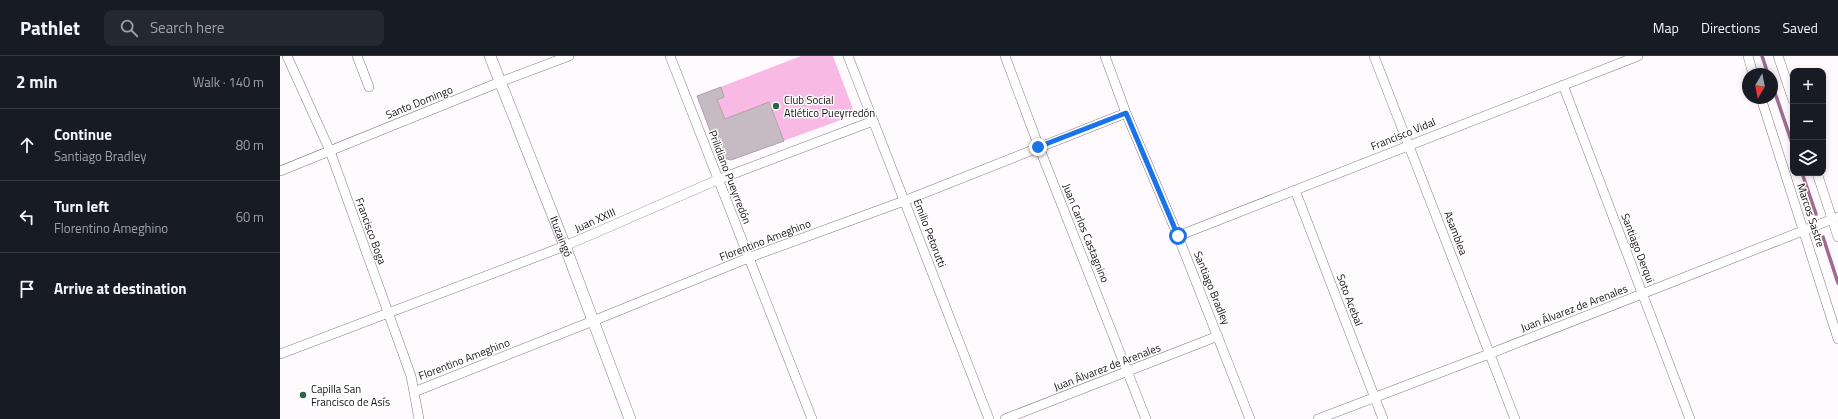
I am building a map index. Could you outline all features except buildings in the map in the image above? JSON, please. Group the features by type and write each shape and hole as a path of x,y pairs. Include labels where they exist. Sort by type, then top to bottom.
{"street":[{"name":"Francisco Boga","path":"288,56 330,151 411,376 419,419"},
{"path":"357,56 369,87"},
{"name":"Ituzaingó","path":"490,56 565,246 630,419"},
{"name":"Santo Domingo","path":"280,171 500,82 569,56"},
{"name":"Prilidiano Pueyrredón","path":"670,56 717,180 812,419"},
{"name":"Emilio Petorutti","path":"848,56 989,419"},
{"name":"Juan Carlos Castagnino","path":"1005,56 1038,147 1146,419"},
{"name":"Santiago Bradley","path":"1105,56 1126,113 1178,236 1250,419"},
{"name":"Asamblea","path":"1374,56 1515,419"},
{"name":"Francisco Vidal","path":"1178,236 1408,144 1638,56"},
{"path":"1748,56 1752,68"},
{"path":"1778,56 1790,91"},
{"name":"Santiago Derqui","path":"1563,85 1690,419"},
{"name":"Marcos Sastre","path":"1763,104 1838,339"},
{"name":"Florentino Ameghino","path":"414,392 593,322 748,258 904,201 1126,113"},
{"name":"Juan XXIII","path":"280,354 387,312 565,246 717,180 874,121"},
{"name":"Marcos Sastre","path":"1818,176 1835,218 1838,237"},
{"name":"Soto Acebal","path":"1295,190 1383,419"},
{"name":"Juan Álvarez de Arenales","path":"1318,419 1490,354 1835,218"},
{"name":"Juan Álvarez de Arenales","path":"1005,419 1218,336"}],"shaded area":[{"name":"Club Social Atlético Pueyrredón","path":"801,56 833,56 853,109 849,117 731,160 720,157 697,96"}],"waterway":[{"path":"1762,56 1766,68"},
{"path":"1778,102 1791,140"},
{"path":"1803,176 1816,214"},
{"path":"1823,237 1838,283"}],"place":[{"name":"Club Social Atlético Pueyrredón","path":"776,106"},
{"name":"Capilla San Francisco de Asís","path":"303,395"}],"route":[{"path":"1038,147 1126,113 1178,236"}]}
